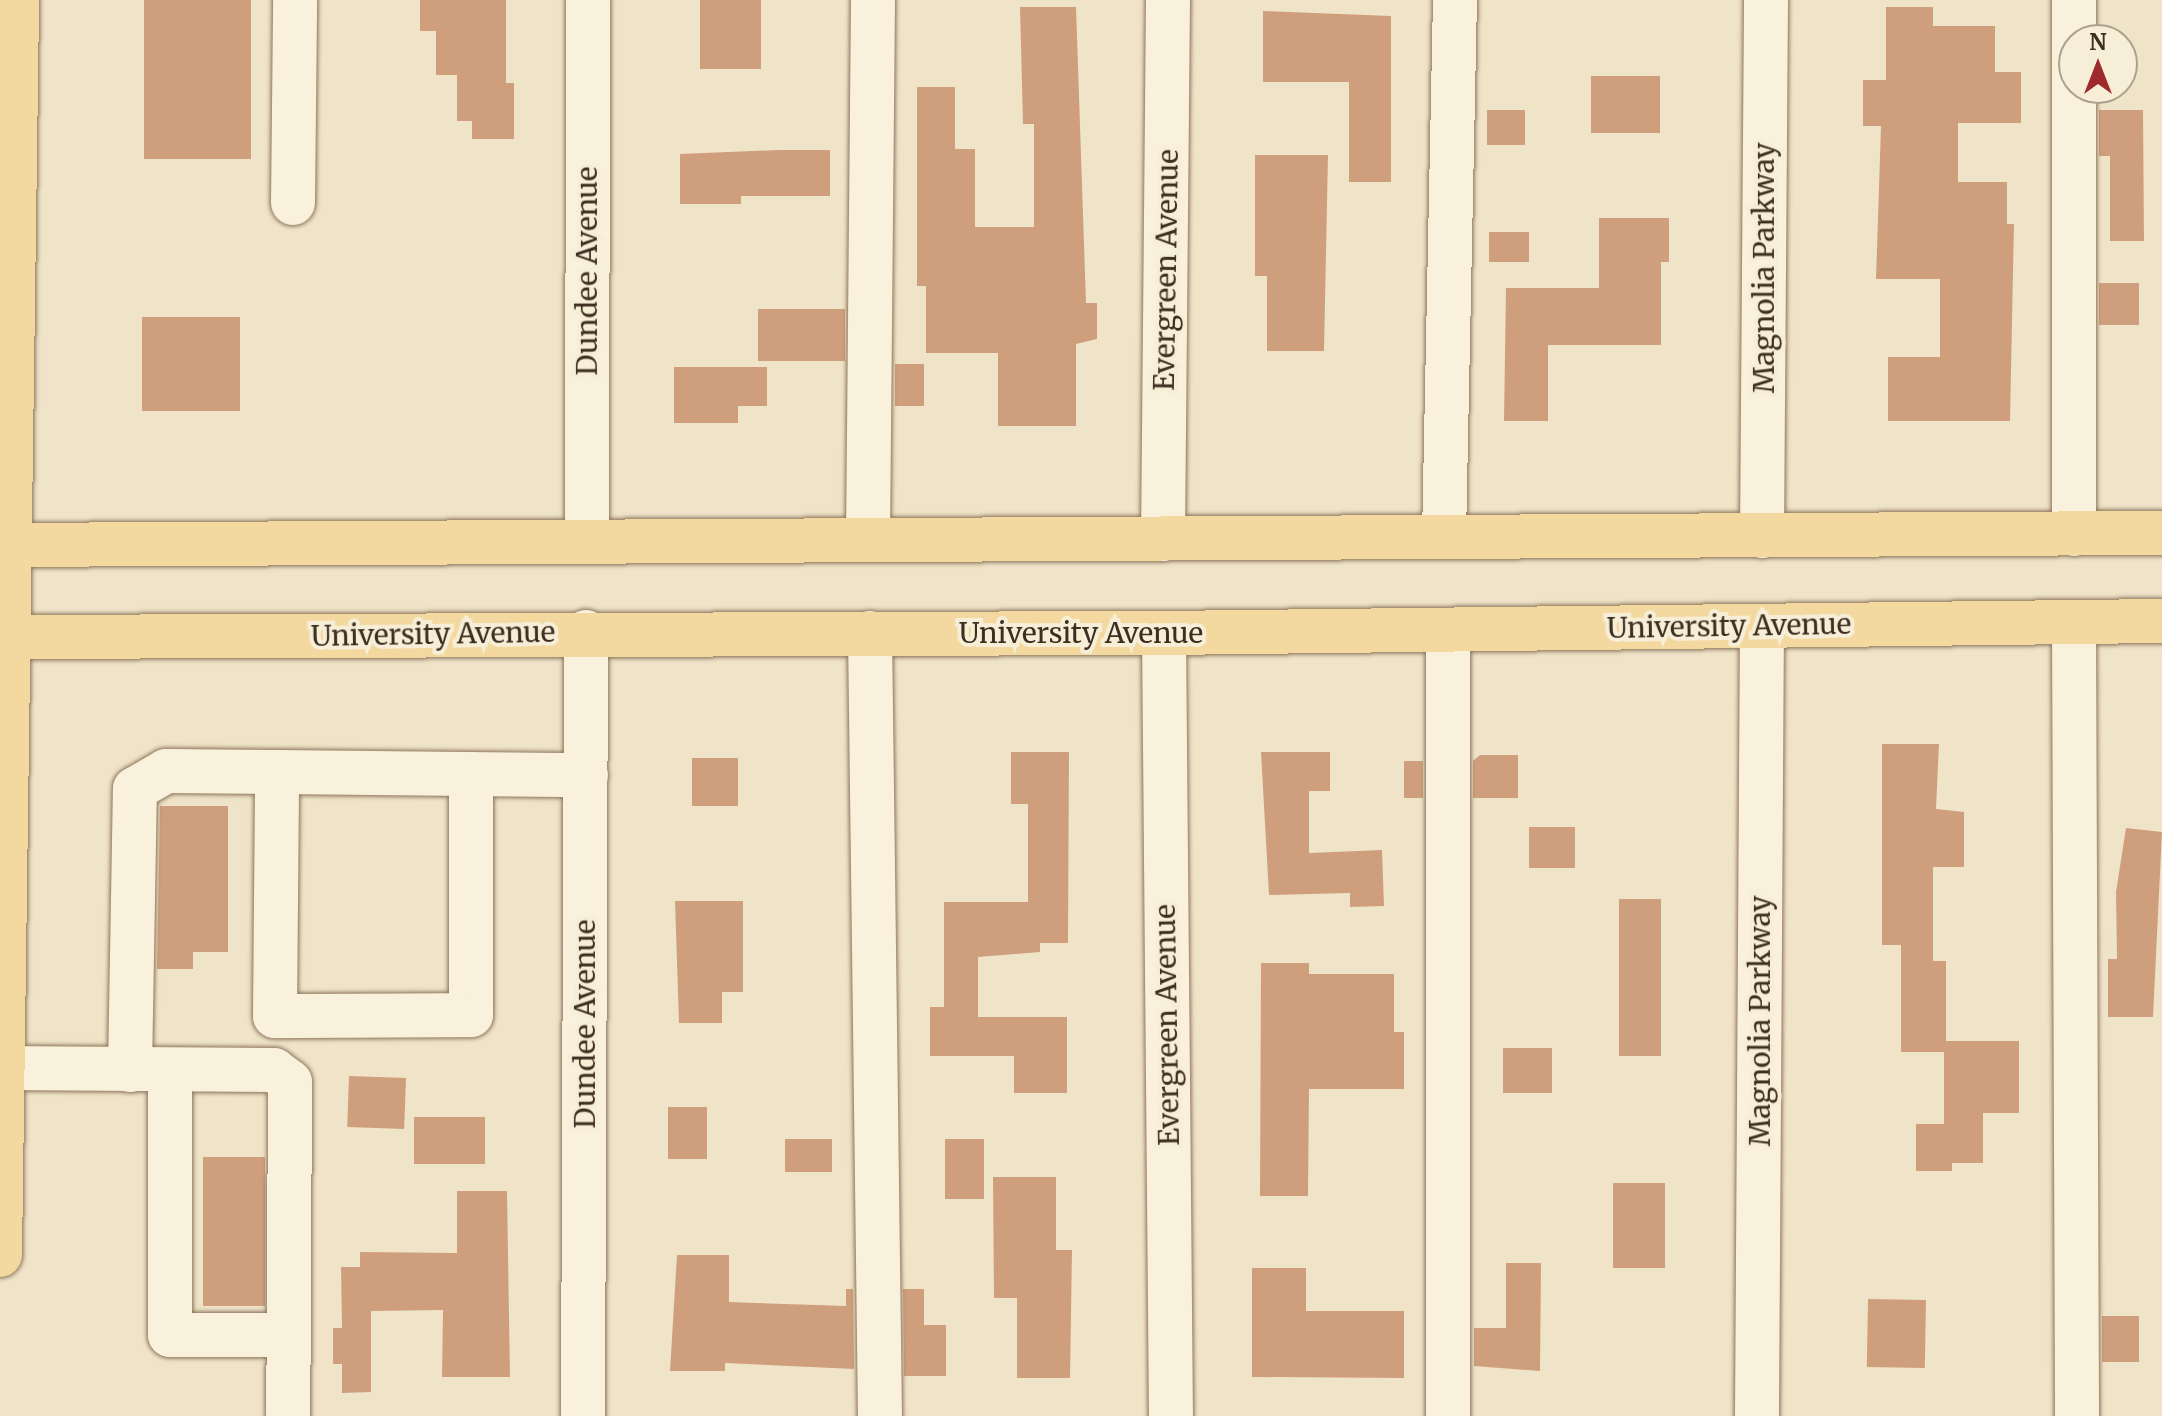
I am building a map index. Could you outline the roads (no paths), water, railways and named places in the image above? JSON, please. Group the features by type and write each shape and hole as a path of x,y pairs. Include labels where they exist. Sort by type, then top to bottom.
{"main road":[{"path":"0,1255 8,162 17,0"},
{"path":"4,545 2162,533"},
{"name":"University Avenue","path":"4,637 586,632 1164,633 2162,621"}],"street":[{"path":"293,203 295,0"},
{"name":"Dundee Avenue","path":"587,542 588,0"},
{"path":"868,540 873,0"},
{"name":"Evergreen Avenue","path":"1163,539 1168,0"},
{"path":"1444,537 1455,0"},
{"name":"Magnolia Parkway","path":"1762,536 1766,0"},
{"path":"2074,0 2074,534"},
{"path":"2074,622 2077,1416"},
{"name":"Magnolia Parkway","path":"1757,1416 1762,626"},
{"path":"1448,630 1448,1416"},
{"name":"Dundee Avenue","path":"583,1416 586,632"},
{"path":"870,633 880,1416"},
{"name":"Evergreen Avenue","path":"1164,633 1171,1416"},
{"path":"288,1335 170,1335 150,1070 135,789 166,771 586,775"},
{"path":"274,1070 277,772"},
{"path":"275,1016 471,1015 471,774"},
{"path":"2,1068 274,1070 290,1082 288,1416"}]}
